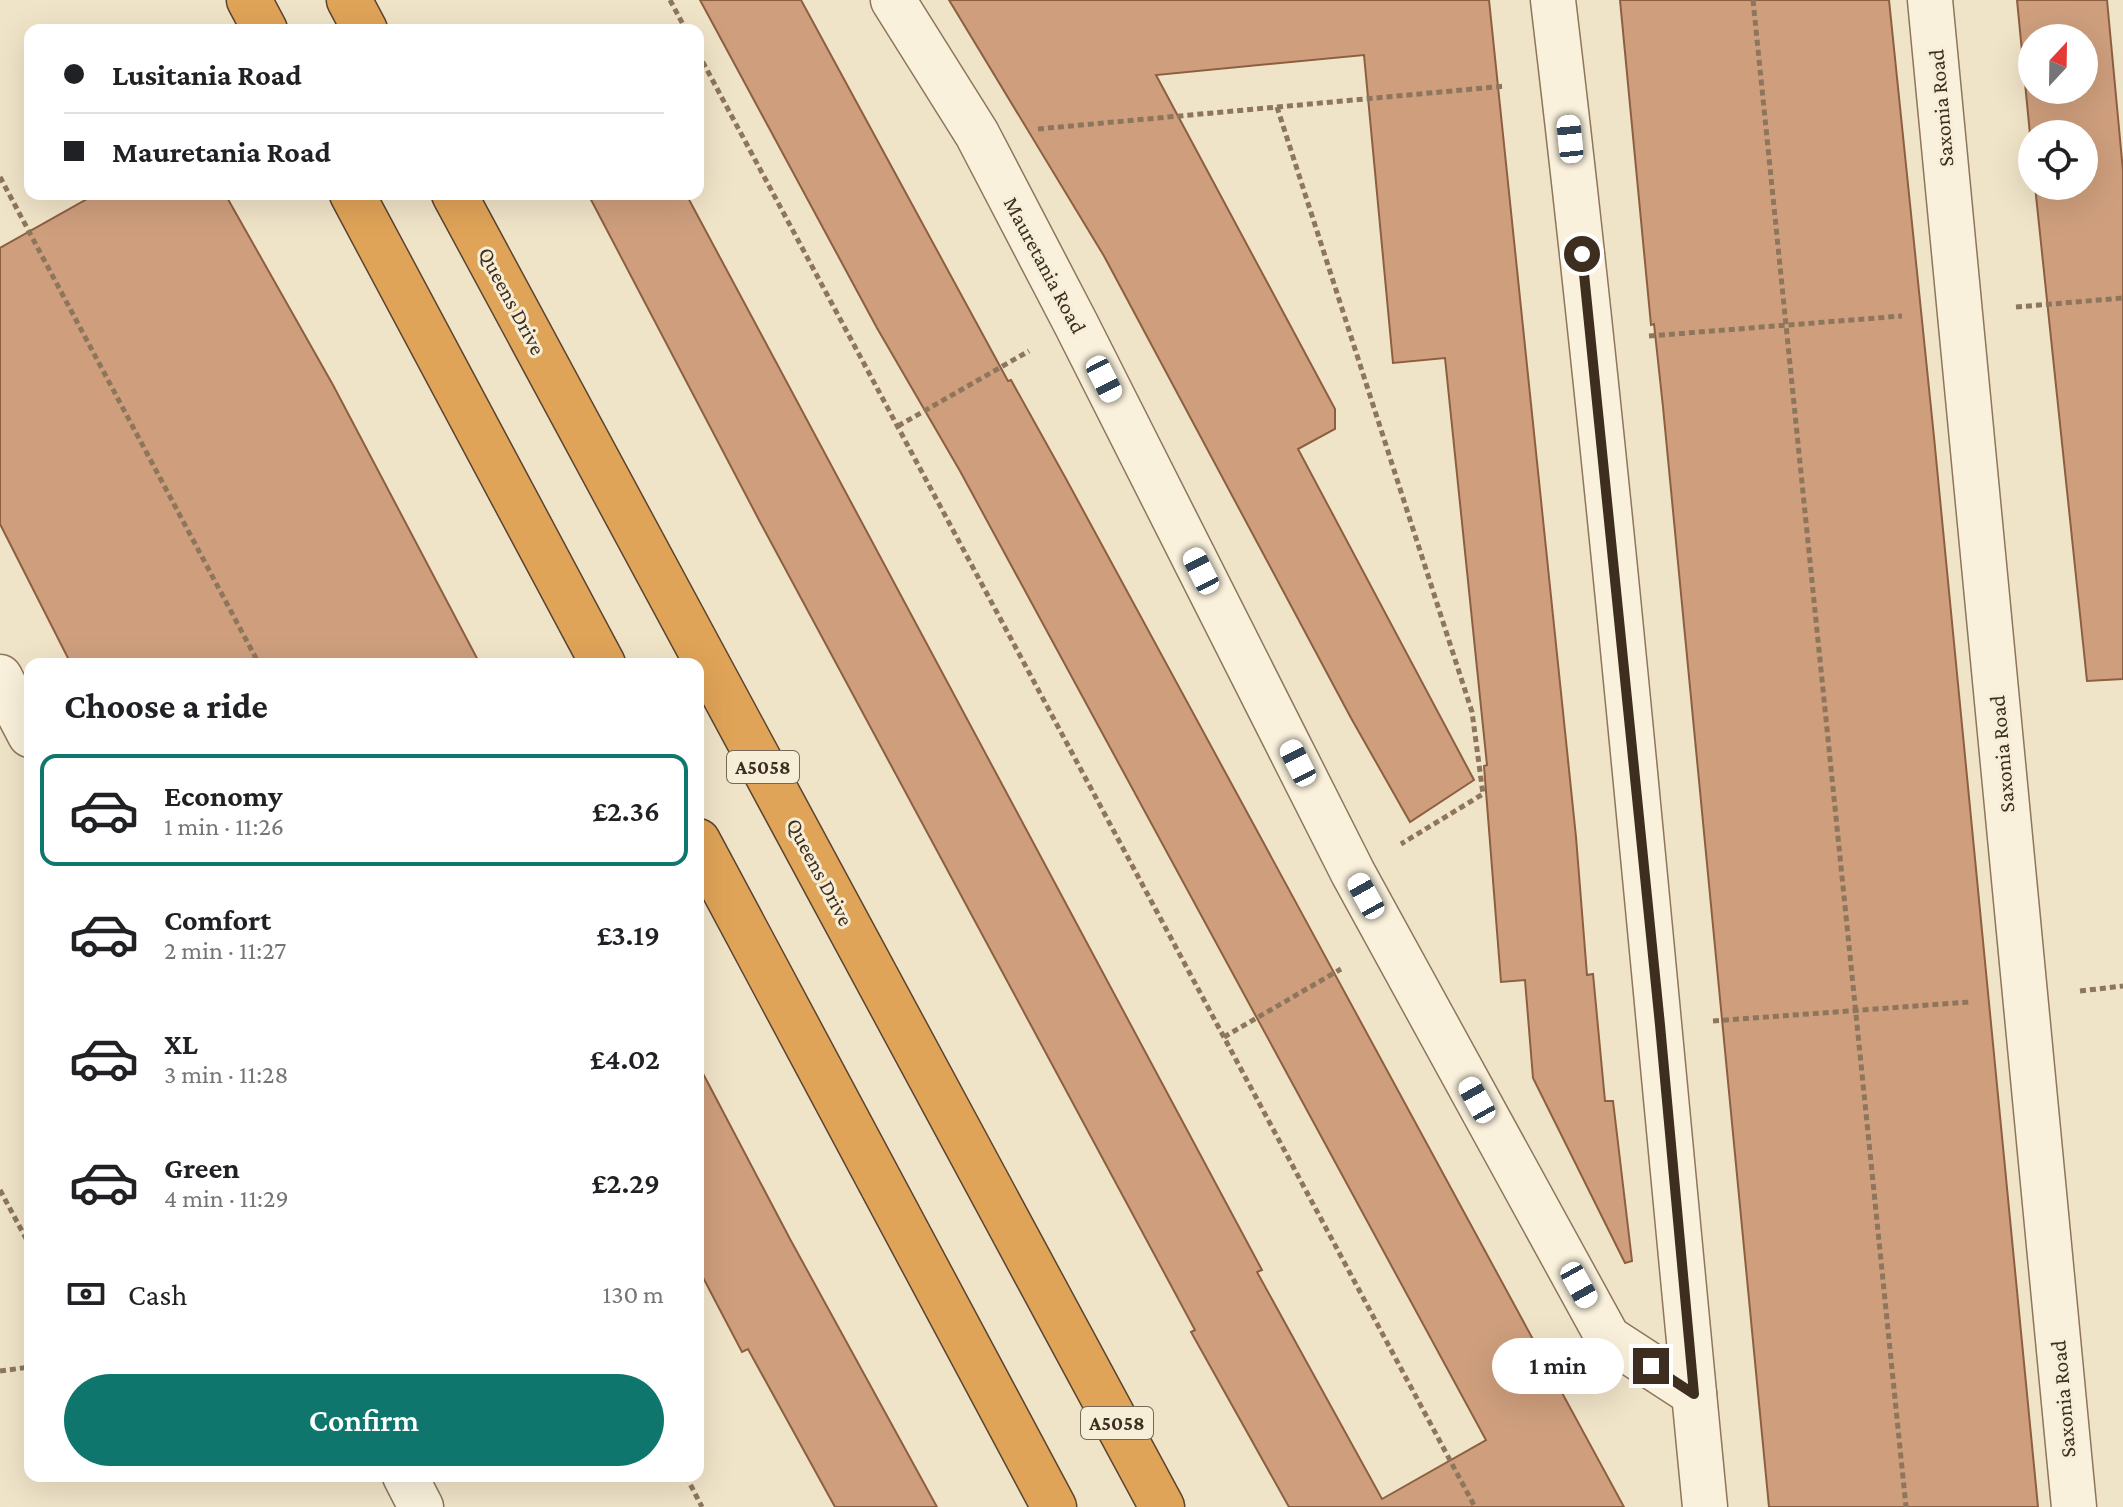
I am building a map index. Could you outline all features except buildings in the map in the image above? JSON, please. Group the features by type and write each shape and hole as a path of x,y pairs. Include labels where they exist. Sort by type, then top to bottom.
{"highway":[{"path":"249,0 262,24"},
{"path":"349,0 362,24"},
{"path":"355,200 600,658"},
{"name":"Queens Drive","path":"457,200 1162,1507"},
{"path":"704,852 1054,1507"}],"street":[{"name":"Mauretania Road","path":"893,0 977,134 1353,873 1608,1338 1694,1394"},
{"path":"1553,0 1592,341 1705,1507"},
{"name":"Saxonia Road","path":"1930,0 2074,1507"},
{"path":"0,677 24,723"},
{"path":"408,1482 421,1507"}],"path":[{"path":"670,0 683,24"},
{"path":"1753,0 1906,1507"},
{"path":"704,64 1475,1507"},
{"path":"977,134 1563,81"},
{"path":"1277,107 1472,712 1483,794 1353,873"},
{"path":"0,177 256,658"},
{"path":"1592,341 2123,298"},
{"path":"898,426 1076,324"},
{"path":"1224,1037 1390,941"},
{"path":"1660,1025 2025,997 2123,986"},
{"path":"0,1190 24,1235"},
{"path":"0,1371 24,1368"},
{"path":"689,1482 702,1507"}],"route":[{"path":"1582,254 1694,1394 1651,1366"}]}
